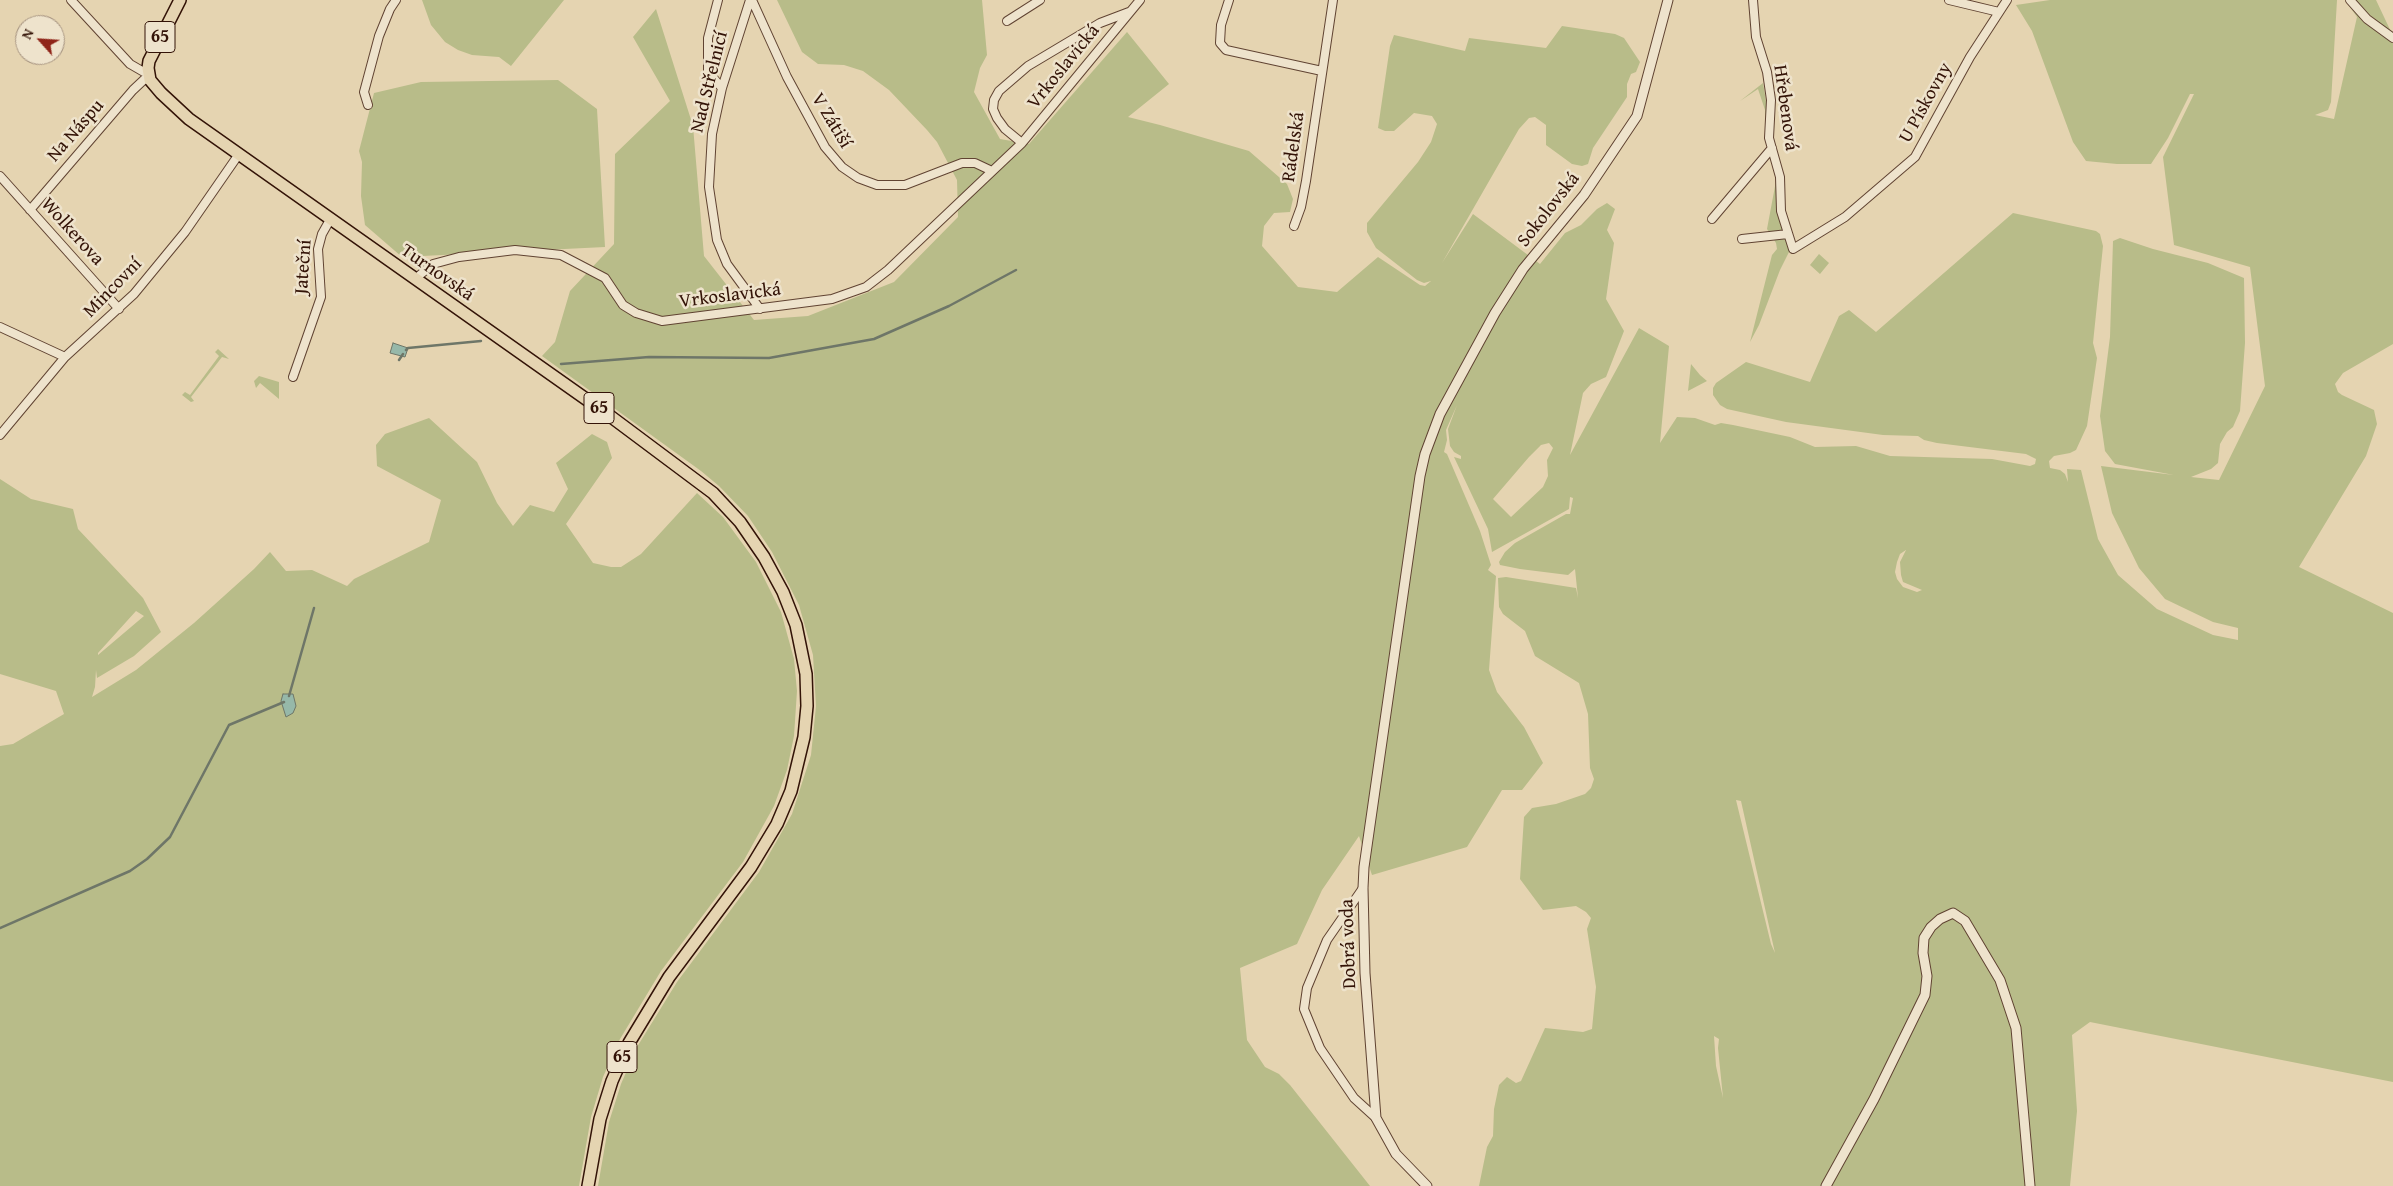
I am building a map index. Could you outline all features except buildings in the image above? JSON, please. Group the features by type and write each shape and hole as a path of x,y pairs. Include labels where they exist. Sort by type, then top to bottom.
{"main road":[{"name":"65","path":"148,76 149,61 180,0"},
{"name":"Turnovská","path":"148,76 154,86 174,106 239,154 610,416 695,479 730,510 764,557 790,608 803,657 807,690 806,722 796,772 783,810 762,850 669,977 629,1043 612,1081 600,1119 588,1186"}],"street":[{"path":"71,0 130,64 148,76"},
{"path":"368,105 364,92 379,36 390,9 396,0"},
{"path":"718,0 708,38 708,72 722,88"},
{"name":"Nad Střelnicí","path":"751,0 722,88 712,134 709,188 717,240 727,264 760,309"},
{"name":"V Zátiší","path":"751,0 787,77 825,147 842,168 858,178 877,185 905,185 962,163 975,163 992,171"},
{"path":"1007,21 1040,0"},
{"name":"Vrkoslavická","path":"415,279 433,264 450,259 515,250 560,255 605,278 623,304 636,313 662,321 832,299 866,287 888,270 1022,143 1140,0"},
{"path":"1229,0 1221,25 1220,43 1226,50 1322,71"},
{"name":"Rádelská","path":"1294,226 1301,207 1333,0"},
{"name":"Sokolovská","path":"1363,888 1364,867 1420,476 1432,432 1490,322 1523,269 1584,194 1637,116 1668,0"},
{"name":"Hřebenová","path":"1753,0 1756,37 1767,72 1770,92 1769,138 1780,177 1781,211 1793,249"},
{"path":"1949,0 1999,12"},
{"name":"U Pískovny","path":"1793,249 1845,217 1915,157 1970,57 2007,0"},
{"path":"2350,0 2367,19 2393,38"},
{"name":"Vrkoslavická","path":"1022,143 1005,129 993,109 994,100 999,91 1028,66 1100,23 1131,11"},
{"name":"Na Náspu","path":"30,210 148,76"},
{"path":"1712,218 1772,148"},
{"name":"Mincovní","path":"0,435 65,357 119,309 185,232 239,154"},
{"name":"Wolkerova","path":"0,176 119,309"},
{"name":"Jateční","path":"293,377 321,297 318,249 322,234 331,218"},
{"path":"1742,239 1788,234"},
{"path":"0,327 65,357"},
{"name":"Dobrá voda","path":"1363,888 1365,973 1376,1118"},
{"name":"Dobrá voda","path":"1363,888 1327,940 1306,988 1304,1009 1320,1048 1354,1098 1376,1118 1396,1154 1424,1183"},
{"path":"1826,1186 1874,1099 1925,995 1928,976 1923,953 1924,938 1940,918 1953,913 1965,922 2000,980 2016,1028 2030,1186"}],"green space":[{"path":"422,0 564,0 511,66 499,57 472,55 458,50 445,42 431,25"},
{"path":"777,0 982,0 987,55 980,68 974,92 1000,139 1029,144 1127,32 1169,84 1128,117 1249,151 1287,184 1293,199 1290,212 1274,213 1264,226 1262,246 1298,287 1337,292 1378,257 1420,285 1425,286 1431,281 1424,283 1417,280 1376,248 1367,232 1367,223 1418,162 1431,142 1437,124 1432,116 1414,113 1394,131 1385,131 1378,128 1390,46 1394,35 1465,51 1469,38 1546,48 1562,26 1615,34 1624,38 1640,62 1636,72 1631,74 1627,84 1627,97 1593,148 1588,164 1582,166 1572,164 1546,145 1546,125 1535,117 1529,118 1519,129 1442,263 1473,214 1540,264 1565,233 1581,225 1597,209 1607,203 1615,209 1607,230 1614,243 1606,299 1624,331 1606,377 1591,384 1583,393 1570,455 1639,328 1669,346 1660,443 1677,417 1695,418 1715,425 1721,423 1790,437 1815,447 1856,446 1890,456 1992,459 2030,466 2035,464 2036,459 2026,454 1937,443 1924,440 1918,436 1883,435 1786,422 1727,409 1720,405 1713,395 1713,388 1716,383 1746,362 1810,382 1839,316 1849,310 1876,332 2013,213 2096,231 2100,234 2103,246 2093,343 2097,358 2087,426 2076,450 2054,456 2049,461 2050,468 2060,470 2065,474 2068,482 2067,469 2081,470 2098,539 2118,575 2157,609 2213,635 2238,640 2238,628 2213,622 2165,599 2139,568 2112,513 2101,466 2174,475 2115,464 2105,451 2100,416 2110,337 2113,241 2120,238 2153,249 2208,263 2244,278 2245,343 2240,411 2233,427 2227,432 2220,444 2218,463 2211,469 2191,477 2219,480 2265,386 2250,267 2174,245 2163,157 2194,94 2190,94 2168,138 2151,164 2117,164 2086,161 2073,142 2032,31 2016,5 2050,0 2337,0 2331,102 2328,110 2315,115 2334,119 2357,17 2345,0 2376,0 2393,36 2393,344 2343,373 2335,384 2338,392 2342,395 2374,410 2377,424 2366,456 2299,567 2393,613 2393,1082 2090,1022 2072,1035 2077,1111 2070,1186 1479,1186 1487,1147 1493,1136 1494,1109 1499,1085 1507,1077 1516,1083 1521,1081 1545,1028 1583,1032 1592,1029 1596,987 1587,929 1591,918 1586,912 1576,906 1543,910 1520,879 1524,817 1532,808 1556,804 1585,794 1591,788 1594,779 1590,768 1588,714 1579,683 1535,656 1525,631 1503,614 1499,607 1498,578 1506,577 1576,588 1578,598 1575,569 1568,575 1520,569 1500,565 1499,562 1505,552 1515,543 1566,514 1570,514 1573,498 1570,497 1569,509 1492,552 1488,529 1454,457 1461,459 1461,456 1454,452 1450,446 1448,429 1457,405 1446,430 1447,440 1444,452 1447,454 1480,531 1491,565 1488,570 1496,576 1489,670 1497,692 1524,727 1543,763 1522,790 1502,790 1467,847 1372,875 1359,836 1322,890 1297,944 1240,968 1247,1040 1265,1067 1279,1074 1290,1085 1370,1186 598,1186 609,1122 621,1084 637,1047 677,982 759,872 792,814 811,755 816,706 813,655 799,605 772,552 748,516 719,486 701,471 542,356 555,342 570,291 614,244 615,154 670,101 633,37 656,9 693,126 704,256 754,320 808,316 894,282 958,217 957,180 937,142 927,130 889,90 863,71 844,65 818,64 802,52","holes":["1549,443 1553,448 1547,460 1548,476 1543,487 1511,517 1493,499 1541,445","1906,550 1900,562 1903,582 1922,590 1917,592 1903,587 1897,579 1895,572 1900,554","1736,800 1741,801 1775,953 1771,944","1714,1036 1719,1039 1718,1048 1723,1098 1716,1066"]},
{"path":"558,80 597,109 605,247 402,257 365,225 361,196 362,162 359,151 374,93 421,82"},
{"path":"1763,83 1791,248 1750,342 1772,255 1777,249 1776,243 1767,229 1776,181 1766,136 1765,110 1758,89 1740,101"},
{"path":"1819,254 1829,263 1820,274 1810,265"},
{"path":"218,349 229,359 222,357 191,397 194,401 191,402 182,395 185,392 190,395 219,356 215,352"},
{"path":"1691,364 1707,381 1688,391"},
{"path":"259,376 279,382 279,399 260,383 256,388 254,381"},
{"path":"429,418 477,462 497,503 513,526 530,505 554,512 568,489 556,463 592,434 607,442 612,458 566,524 593,563 621,567 641,554 697,493 723,517 756,562 781,612 794,659 797,691 794,736 787,770 774,806 743,862 661,971 620,1039 603,1077 591,1117 579,1186 0,1186 0,746 13,744 64,714 56,691 0,674 0,479 31,499 73,509 78,529 143,598 161,632 134,656 97,678 96,670 95,687 92,697 136,670 194,623 270,552 286,571 312,570 347,586 354,579 429,542 441,500 377,466 376,445 385,434","holes":["136,611 144,616 98,655"]}],"shaded area":[{"path":"393,343 408,348 405,357 390,353"},
{"path":"283,694 293,694 296,706 293,713 286,717 281,701"}],"waterway":[{"path":"561,364 649,357 769,358 874,339 949,306 1016,270"},
{"path":"406,350 408,348 481,341"},
{"path":"399,360 403,354"},
{"path":"289,696 314,608"},
{"path":"0,928 130,871 147,859 170,837 229,725 284,702"}]}
